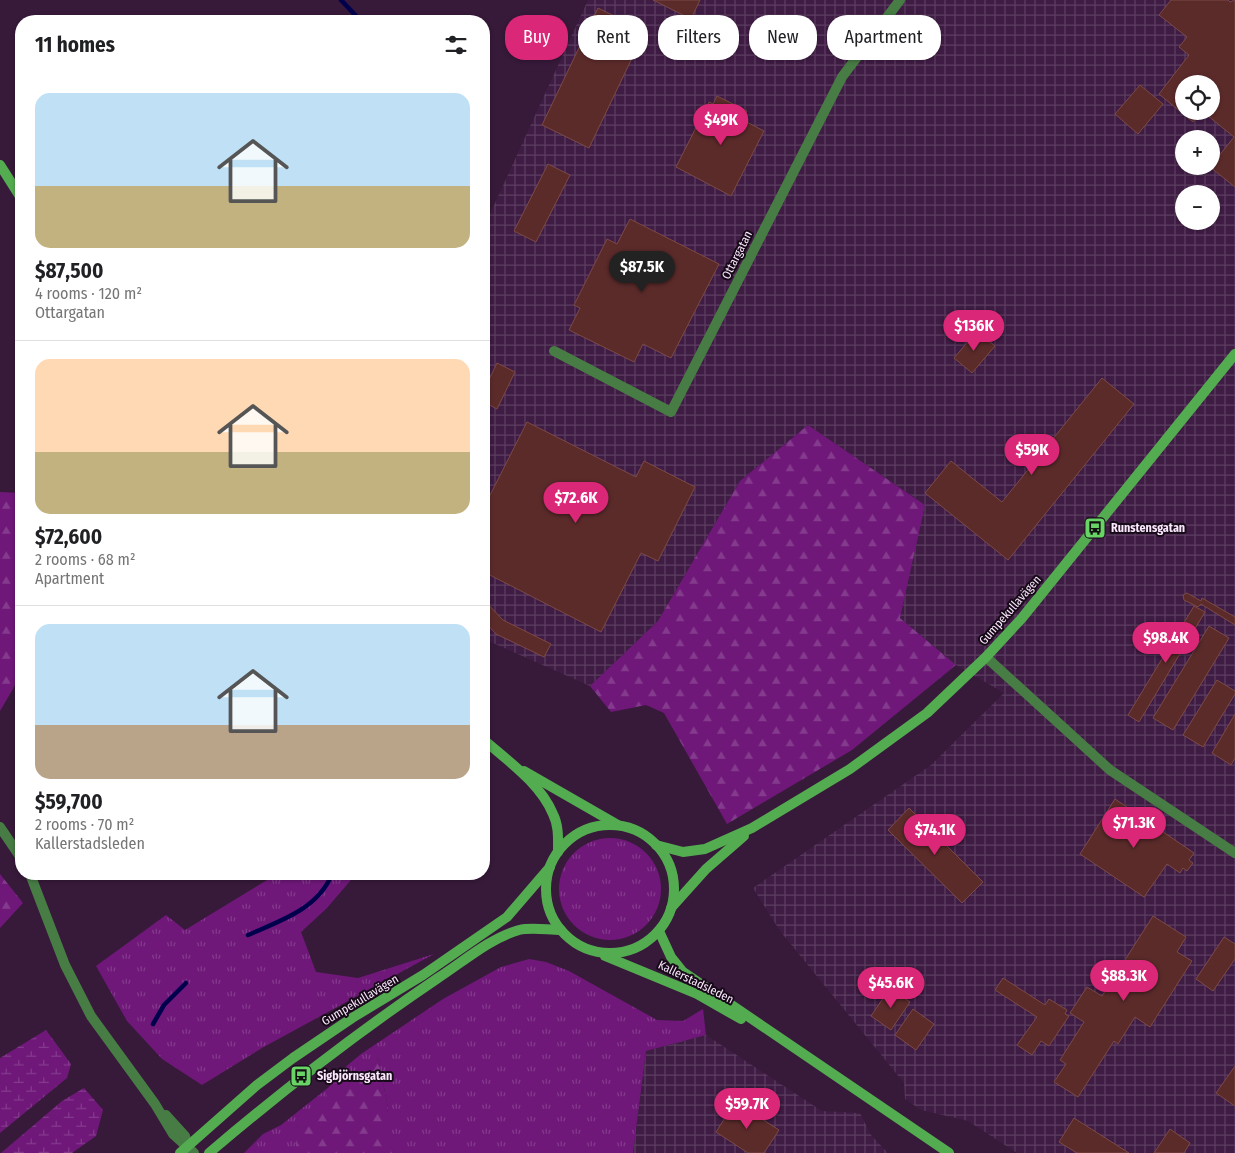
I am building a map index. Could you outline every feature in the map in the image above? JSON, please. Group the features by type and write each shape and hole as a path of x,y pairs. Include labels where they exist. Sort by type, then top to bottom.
{"street":[{"name":"Ottargatan","path":"554,351 671,412 842,76 900,0"},
{"path":"0,165 15,189"},
{"name":"Gumpekullavägen","path":"656,845 694,852 705,850 752,828 842,774 888,743 927,712 986,657 1034,603 1235,354"},
{"path":"986,657 1110,770 1235,853"},
{"path":"490,745 515,766 543,796 554,814 558,832 558,852"},
{"path":"515,766 621,826 640,833 656,845 666,859 672,875 674,892 671,909 659,931 650,939 630,950 618,953 595,952 576,944 554,921 547,900 546,889 550,867 558,852 570,839 586,830 603,826 621,826"},
{"path":"0,827 15,849"},
{"name":"Gumpekullavägen","path":"671,909 706,869 752,828"},
{"name":"Gumpekullavägen","path":"187,1150 257,1086 293,1058 424,975 507,917 550,867"},
{"path":"32,880 74,986 107,1040 155,1104 173,1134 187,1150"},
{"name":"Gumpekullavägen","path":"209,1153 301,1076 366,1027 490,944 518,931 529,929 561,930"},
{"name":"Kallerstadsleden","path":"659,931 670,957 684,972 783,1042 949,1153"},
{"name":"Kallerstadsleden","path":"595,952 697,994 783,1042"}],"shaded area":[{"path":"588,0 1235,0 1235,1153 1017,1153 968,1121 921,1110 905,1099 904,1083 780,931 753,888 931,765 1004,693 956,665 900,618 924,504 808,425 740,481 658,621 590,686 490,642 490,214 561,60 568,60 568,44 578,22 578,60 648,60 648,15 581,15"},
{"path":"706,1035 822,1111 860,1113 871,1135 888,1153 633,1153 646,1051"}],"green space":[{"path":"808,425 925,505 900,618 956,665 852,750 727,824 664,713 646,705 611,712 590,686 658,621 740,481"},
{"path":"0,492 15,493 15,685 0,711"},
{"path":"610,838 630,842 646,853 657,869 661,889 657,909 646,925 630,936 610,940 590,936 574,925 563,909 559,889 563,869 574,853 590,842"},
{"path":"0,874 23,903 0,928"},
{"path":"267,880 351,880 327,908 301,932 316,972 358,978 434,954 262,1048 202,1085 162,1059 127,1021 96,966 166,915 185,930"},
{"path":"529,959 546,962 569,971 657,1020 683,1021 703,1009 706,1035 646,1051 633,1153 395,1153 383,1134 388,1108 378,1057 296,1128 296,1153 244,1153 263,1134 281,1125 329,1087 343,1069 361,1054 443,999 501,967"},
{"path":"46,1030 71,1064 67,1078 0,1133 0,1058"},
{"path":"378,1057 388,1108 384,1134 395,1153 296,1153 296,1128 337,1083"},
{"path":"84,1088 103,1110 96,1136 72,1153 1,1153 62,1101"}],"building":[{"path":"653,0 700,0 693,15 683,15"},
{"path":"1171,0 1228,0 1230,2 1235,0 1235,187 1220,175 1220,154 1234,137 1213,120 1220,120 1220,75 1175,75 1175,107 1159,94 1189,55 1179,47 1187,37 1159,15"},
{"path":"598,8 612,15 595,15"},
{"path":"578,50 578,60 631,60 589,148 542,125"},
{"path":"1140,85 1163,104 1138,134 1115,114"},
{"path":"717,96 747,111 743,120 764,131 731,196 676,167 709,102 713,104"},
{"path":"548,164 570,175 536,242 514,231"},
{"path":"630,219 719,264 671,358 643,344 634,362 569,330 580,308 574,305 607,239 617,244"},
{"path":"977,331 995,346 972,373 954,358"},
{"path":"497,363 515,372 497,409 490,405 490,378"},
{"path":"1102,378 1134,404 1008,560 925,493 951,461 1002,502"},
{"path":"527,422 636,477 644,461 695,487 658,561 641,553 601,632 490,575 490,495"},
{"path":"1187,593 1201,601 1202,598 1235,617 1235,625 1201,604 1198,607 1184,600 1183,595"},
{"path":"490,606 503,620 551,644 544,657 496,634 490,628"},
{"path":"1194,606 1205,612 1139,722 1128,715"},
{"path":"1209,626 1229,638 1173,730 1153,718"},
{"path":"1217,680 1235,691 1235,694 1203,747 1183,735"},
{"path":"1235,714 1235,758 1231,765 1212,753"},
{"path":"1115,799 1194,853 1189,860 1193,863 1187,871 1183,868 1180,873 1167,864 1144,897 1080,854"},
{"path":"909,808 983,882 962,903 888,830"},
{"path":"1153,916 1186,937 1177,952 1192,961 1150,1027 1135,1017 1118,1044 1114,1041 1078,1097 1054,1082 1066,1064 1060,1060 1084,1022 1070,1013 1087,987 1102,996"},
{"path":"1224,937 1235,944 1235,959 1213,991 1196,979"},
{"path":"1003,978 1045,1005 1049,999 1067,1010 1065,1014 1069,1016 1049,1046 1041,1041 1032,1055 1017,1045 1037,1017 995,990"},
{"path":"890,988 910,1002 891,1030 871,1016"},
{"path":"913,1009 934,1024 916,1050 895,1035"},
{"path":"1235,1066 1235,1106 1216,1093"},
{"path":"735,1102 779,1130 764,1153 748,1153 716,1132"},
{"path":"1074,1118 1129,1153 1077,1153 1059,1142"},
{"path":"1170,1129 1190,1143 1184,1153 1154,1153"}],"waterway":[{"path":"341,0 355,15"},
{"path":"248,935 285,919 308,905 326,886 329,880"},
{"path":"153,1024 164,1005 186,983"}],"place":[{"name":"Runstensgatan","path":"1095,528"},
{"name":"Sigbjörnsgatan","path":"301,1076"}]}
